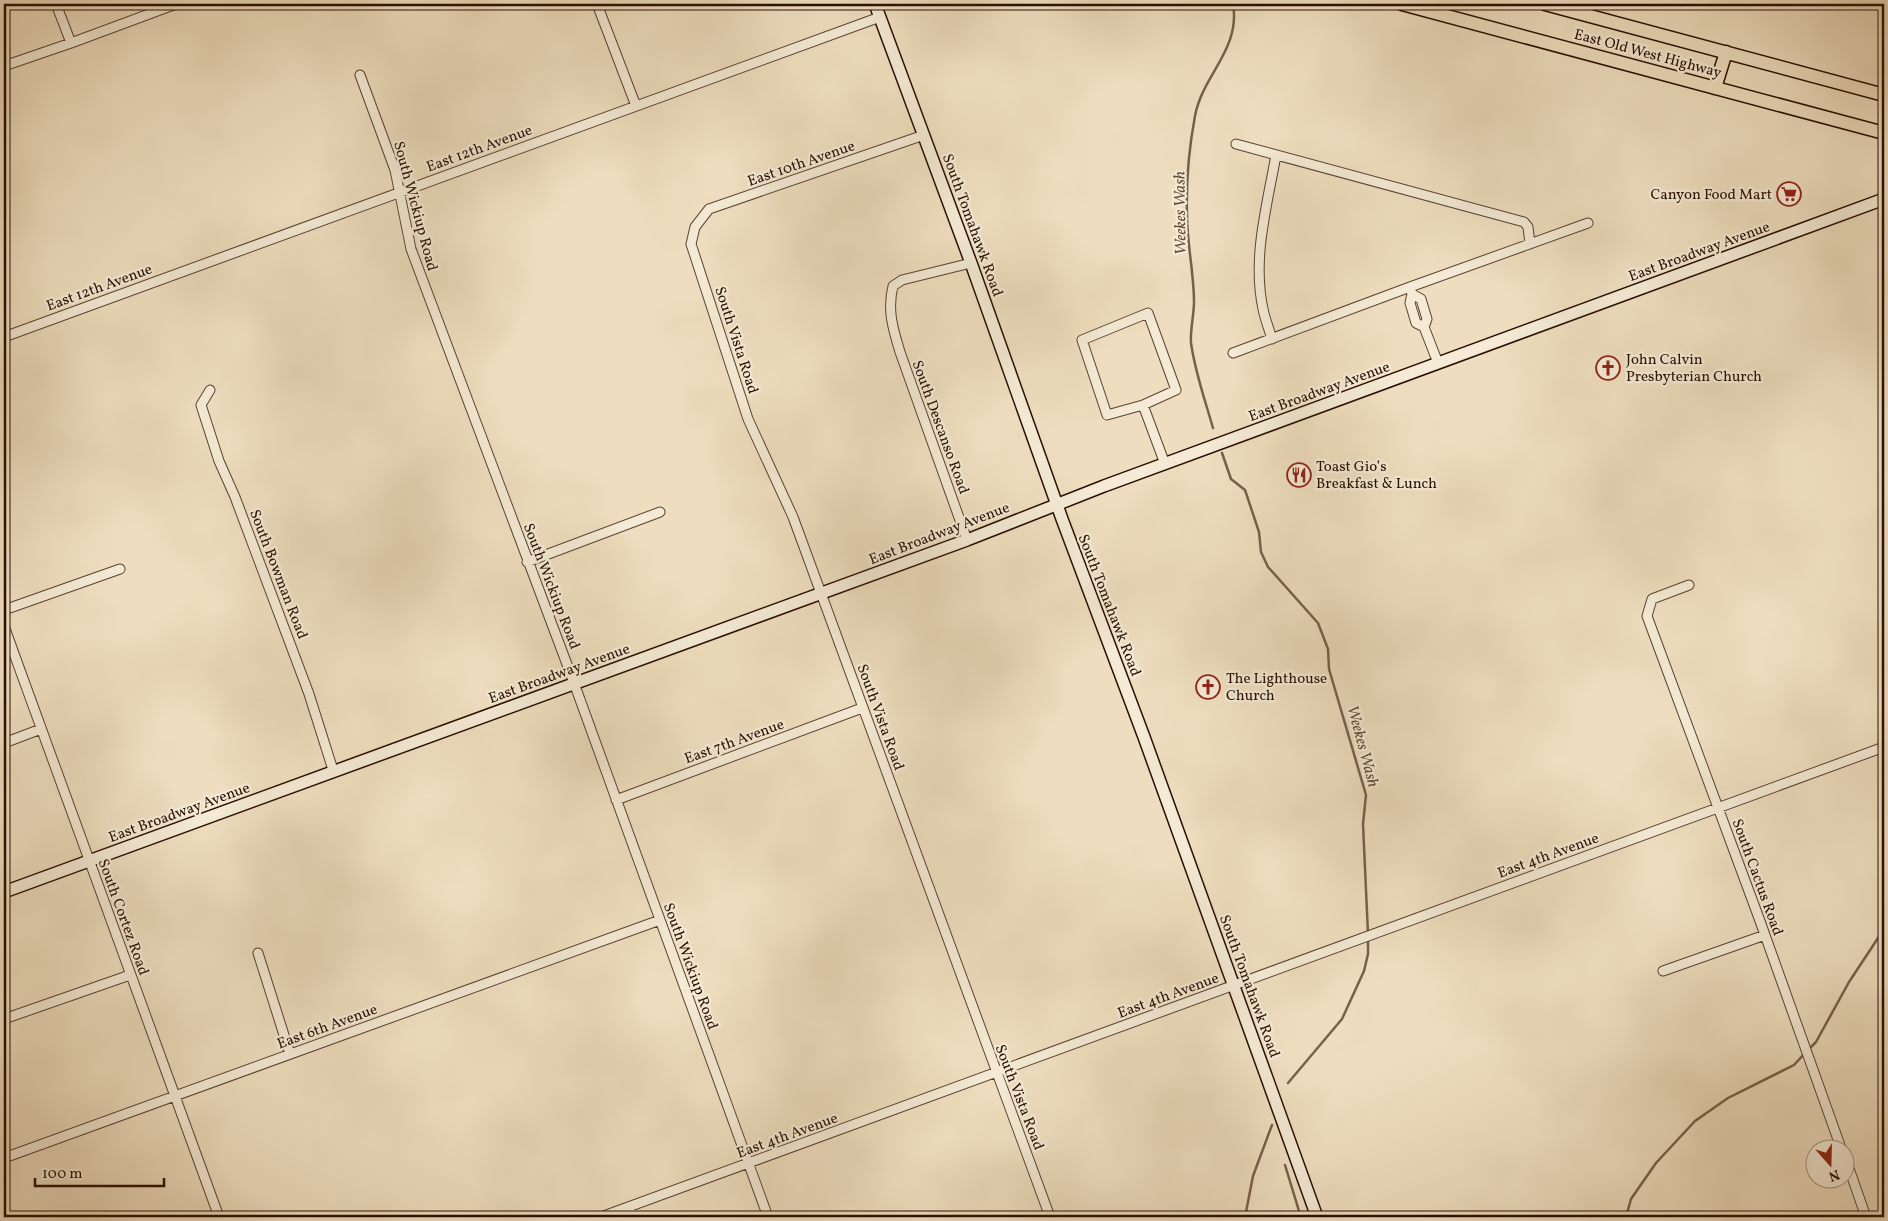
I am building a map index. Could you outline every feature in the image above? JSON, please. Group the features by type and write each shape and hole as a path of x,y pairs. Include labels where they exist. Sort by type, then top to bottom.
{"main road":[{"name":"South Tomahawk Road","path":"876,4 971,263 1056,504 1144,737 1317,1217"},
{"name":"East Old West Highway","path":"1402,4 1884,133"},
{"name":"East Old West Highway","path":"1545,4 1884,95"},
{"path":"1715,88 1726,52"},
{"name":"East Broadway Avenue","path":"4,892 333,770 967,540 1056,504 1884,199"}],"street":[{"path":"56,4 71,43"},
{"path":"4,66 176,4"},
{"path":"597,4 636,106"},
{"name":"East 12th Avenue","path":"4,337 880,17"},
{"name":"South Wickiup Road","path":"360,75 395,170 411,249 574,683 768,1217"},
{"name":"East 10th Avenue","path":"695,227 709,209 924,135"},
{"path":"1236,144 1524,222 1528,227 1530,244"},
{"path":"1272,339 1263,309 1259,280 1259,249 1276,155"},
{"path":"1233,353 1411,291 1588,223"},
{"name":"South Vista Road","path":"695,227 691,244 748,418 793,516 1050,1217"},
{"name":"South Descanso Road","path":"967,540 891,323 890,296 893,286 902,280 971,263"},
{"path":"1411,291 1420,299 1427,319 1424,328 1438,363"},
{"path":"1148,313 1176,390 1143,405 1107,415 1082,340 1148,313"},
{"name":"South Bowman Road","path":"210,390 201,405 219,462 238,504 309,694 333,770"},
{"path":"1143,405 1165,464"},
{"path":"527,562 660,512"},
{"path":"4,610 120,569"},
{"name":"South Cactus Road","path":"1689,585 1652,599 1646,616 1765,935 1837,1138"},
{"name":"South Cortez Road","path":"4,626 219,1217"},
{"name":"East 7th Avenue","path":"616,800 862,708"},
{"path":"4,743 41,729"},
{"name":"East 4th Avenue","path":"601,1217 1884,747"},
{"name":"East 6th Avenue","path":"4,1158 660,920"},
{"path":"1663,971 1765,935"},
{"path":"258,953 290,1054"},
{"path":"4,1020 130,975"},
{"path":"1856,1188 1866,1217"},
{"path":"629,1207 633,1217"}],"waterway":[{"name":"Weekes Wash","path":"1213,428 1191,343 1194,302 1187,226 1188,178 1195,116 1205,88 1220,62 1231,35 1234,20 1233,4"},
{"name":"Weekes Wash","path":"1222,453 1231,479 1245,490 1259,532 1261,552 1268,567 1318,623 1328,649 1329,669 1366,795 1363,824 1368,934"},
{"path":"1809,1049 1816,1042 1849,982 1884,929"},
{"name":"Weekes Wash","path":"1288,1083 1342,1019 1364,971 1368,954 1368,939"},
{"path":"1626,1217 1631,1199 1656,1163 1695,1121 1728,1098 1794,1065 1805,1053"},
{"path":"1245,1217 1253,1176 1272,1125"},
{"name":"Weekes Wash","path":"1285,1165 1299,1211 1299,1217"}],"place":[{"name":"Canyon Food Mart","path":"1789,194"},
{"name":"John Calvin Presbyterian Church","path":"1608,368"},
{"name":"Toast Gio’s Breakfast & Lunch","path":"1299,475"},
{"name":"The Lighthouse Church","path":"1208,687"}]}
